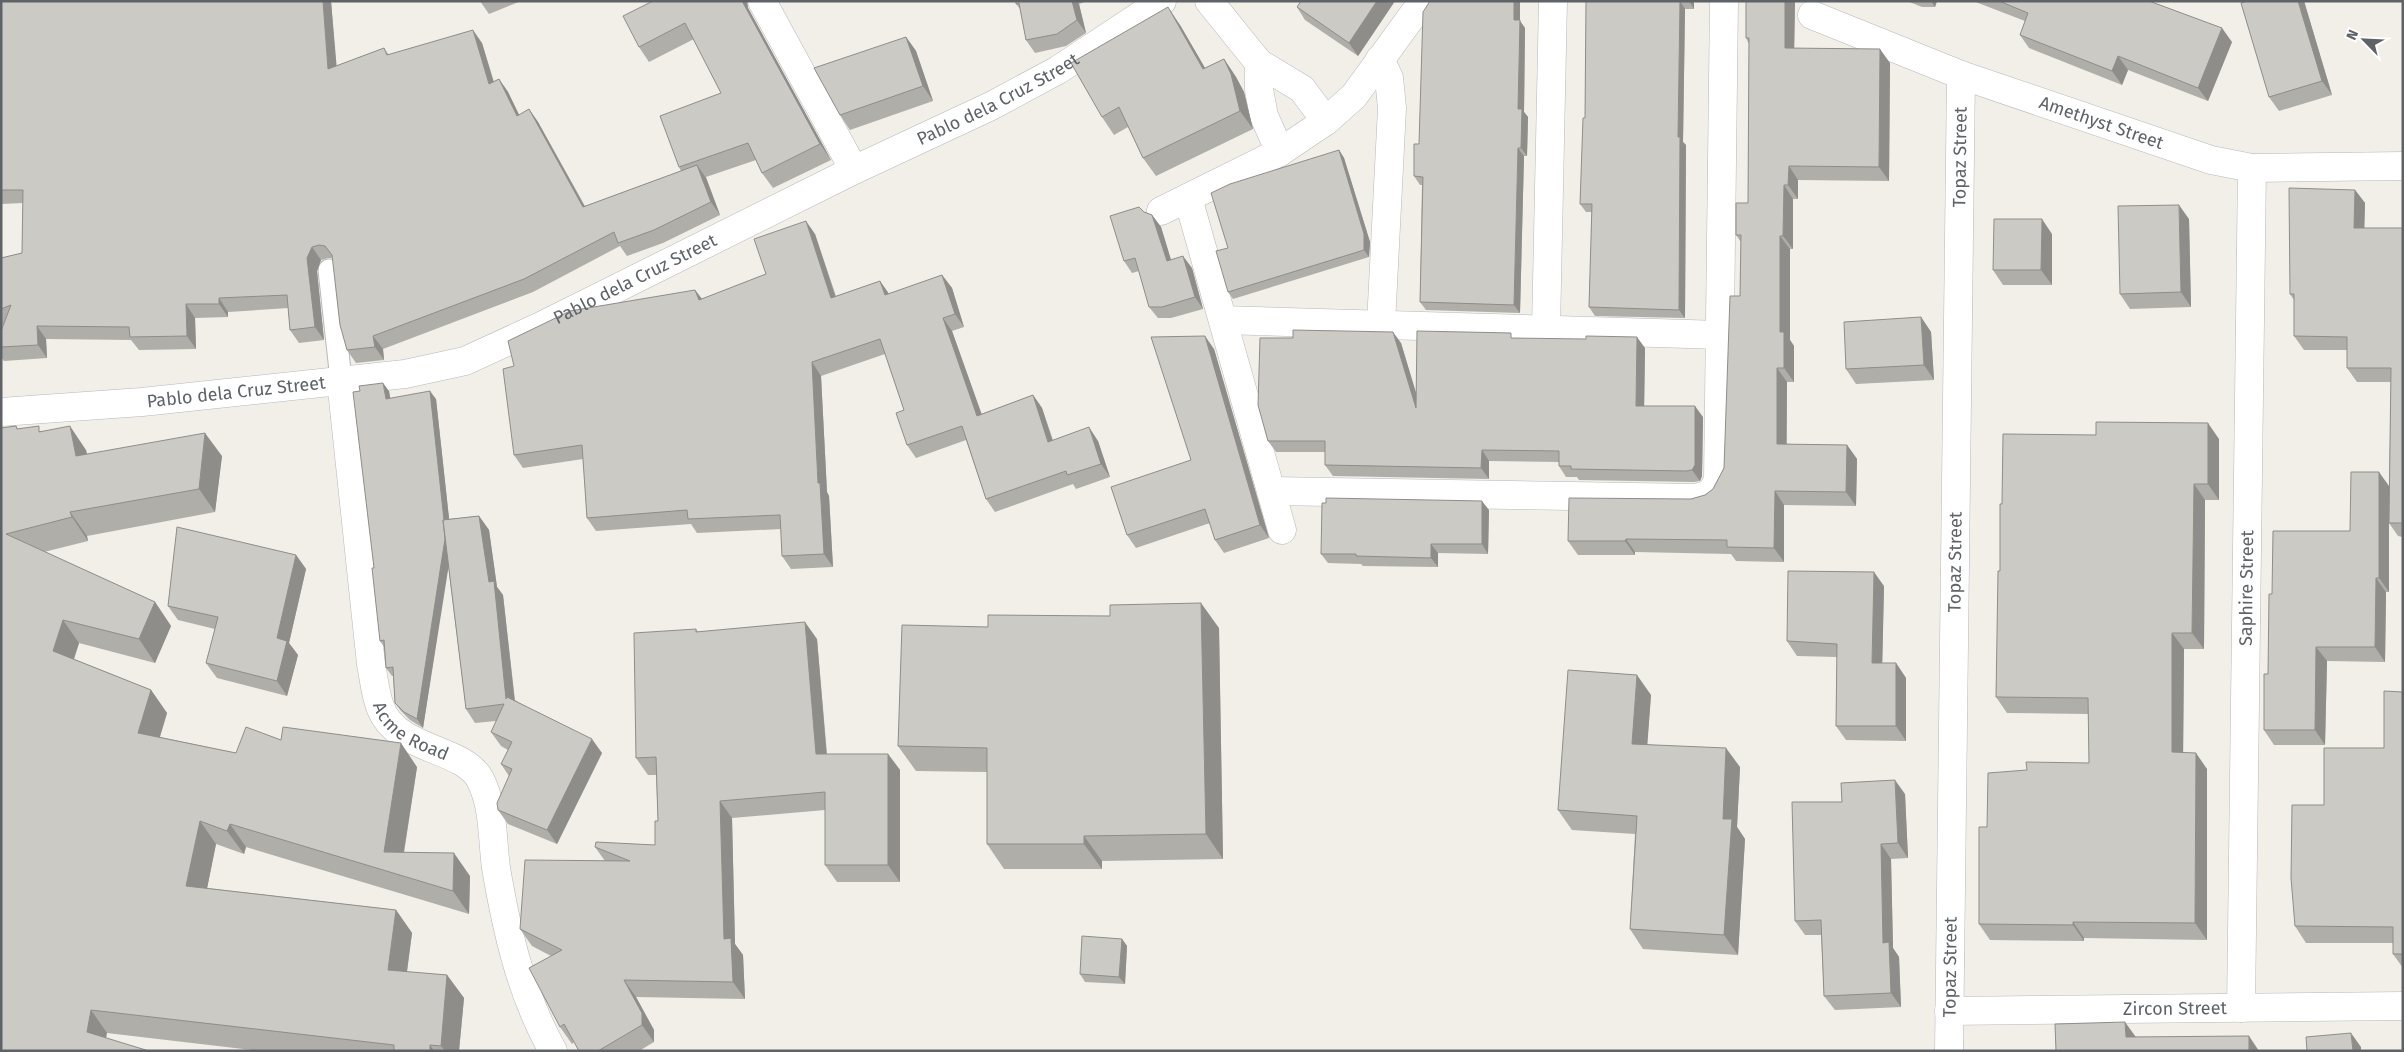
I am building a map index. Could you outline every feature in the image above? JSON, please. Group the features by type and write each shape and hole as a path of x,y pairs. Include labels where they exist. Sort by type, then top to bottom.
{"street":[{"path":"762,1 854,170"},
{"name":"Pablo dela Cruz Street","path":"1,412 142,402 405,374 465,361 539,327 854,170 991,106 1058,70 1162,1"},
{"path":"1209,1 1259,63 1302,89 1326,121"},
{"path":"1161,211 1280,152 1326,121 1354,96 1423,1"},
{"path":"1546,329 1553,1"},
{"path":"1272,491 1696,498 1710,494 1718,482 1724,1"},
{"name":"Amethyst Street","path":"1812,15 1962,75 2211,160 2252,168 2403,166"},
{"path":"1380,59 1388,78 1392,108 1381,324"},
{"path":"1259,63 1259,90 1264,116 1280,152"},
{"name":"Topaz Street","path":"1949,1051 1962,75"},
{"name":"Saphire Street","path":"2241,1008 2252,168"},
{"path":"1188,198 1282,530"},
{"path":"1223,320 1721,335"},
{"name":"Acme Road","path":"341,380 371,664 381,710 396,730 419,744 462,762 479,777 488,796 496,867 516,966 540,1027 553,1051"},
{"name":"Zircon Street","path":"1949,1012 2403,1006"}],"lane":[{"path":"329,270 341,380"}],"building":[{"path":"1,1 323,1 328,69 384,48 387,55 473,30 489,84 499,79 517,116 529,109 583,207 697,165 711,202 654,230 618,243 614,232 524,279 373,336 375,347 347,350 340,325 332,255 325,246 319,245 312,247 307,258 315,327 290,330 287,295 219,298 219,304 186,304 187,336 130,337 129,327 37,326 38,345 1,347 1,331 11,305 1,309 1,258 22,253 23,190 1,190"},
{"path":"653,1 742,1 820,144 762,173 748,143 679,167 660,116 721,93 685,23 639,47 623,16"},
{"path":"1016,1 1072,1 1077,20 1057,34 1026,40 1019,3 1016,4"},
{"path":"1301,1 1377,1 1349,43 1297,7"},
{"path":"1430,1 1514,1 1514,20 1520,20 1518,109 1522,109 1521,148 1518,148 1514,305 1420,302 1423,177 1414,176 1414,144 1419,144 1423,12"},
{"path":"1586,1 1680,1 1678,137 1680,137 1679,310 1589,307 1592,204 1580,204 1583,118 1585,118"},
{"path":"1746,1 1785,1 1785,48 1880,49 1879,167 1789,166 1788,185 1784,185 1783,236 1780,236 1780,332 1784,332 1784,368 1777,368 1777,444 1847,445 1846,492 1775,491 1774,548 1727,547 1727,540 1626,539 1625,541 1568,541 1569,498 1691,499 1705,495 1713,489 1724,468 1730,296 1740,296 1741,235 1736,235 1736,203 1748,203 1749,38 1746,38"},
{"path":"1999,1 2149,1 2222,28 2198,88 2118,56 2112,71 2020,35 2028,13"},
{"path":"2247,1 2298,1 2322,81 2269,97 2241,3"},
{"path":"1168,7 1203,69 1224,59 1231,74 1240,111 1143,158 1119,107 1102,117 1071,63"},
{"path":"906,37 923,86 840,115 814,68"},
{"path":"1339,150 1364,234 1364,250 1228,292 1216,251 1228,248 1211,193 1230,184"},
{"path":"2289,188 2355,190 2354,228 2403,228 2403,523 2389,523 2391,368 2347,368 2347,337 2294,336 2294,294 2290,294"},
{"path":"2179,205 2181,292 2120,294 2118,206"},
{"path":"1139,207 1144,212 1152,215 1167,261 1183,256 1195,297 1162,307 1149,307 1135,258 1124,261 1110,216"},
{"path":"1994,219 2042,219 2041,270 1993,270"},
{"path":"806,221 831,298 880,281 885,295 942,275 955,314 943,318 977,416 1033,395 1048,442 1089,427 1101,464 1067,475 1066,471 986,499 962,426 907,445 896,413 904,410 880,339 812,362 818,483 820,483 824,554 782,556 780,515 688,519 687,510 587,518 582,445 514,455 503,369 514,366 508,341 570,311 695,290 699,300 766,274 754,239"},
{"path":"1921,317 1924,365 1846,369 1844,322"},
{"path":"1293,330 1393,332 1416,408 1417,331 1511,333 1511,338 1586,339 1586,336 1637,337 1636,406 1695,406 1695,465 1692,470 1686,471 1571,469 1571,466 1559,466 1559,451 1482,450 1481,468 1325,465 1325,441 1268,441 1258,405 1260,338 1293,338"},
{"path":"1205,336 1260,525 1215,540 1205,509 1127,535 1111,487 1191,460 1151,337"},
{"path":"383,383 386,399 430,391 444,520 445,539 417,719 404,712 395,703 393,667 386,668 384,640 380,641 372,568 374,568 353,392 360,391 359,386"},
{"path":"2096,422 2208,423 2208,484 2194,484 2192,633 2172,633 2172,752 2196,753 2195,923 2073,922 2073,925 1979,924 1979,827 1987,827 1988,773 2027,770 2026,762 2089,763 2088,698 1996,697 2003,434 2096,435"},
{"path":"16,426 17,429 39,426 39,432 70,426 76,456 205,433 199,489 70,512 72,517 6,534 155,602 139,639 63,620 53,651 151,690 138,733 236,753 246,727 281,740 283,727 401,743 384,852 454,853 453,891 230,824 227,831 200,821 186,886 396,910 388,970 447,975 441,1046 430,1045 430,1051 394,1051 394,1045 91,1010 87,1032 149,1051 1,1051 1,428"},
{"path":"2351,472 2379,472 2379,578 2376,578 2375,647 2316,647 2315,730 2264,730 2264,674 2268,674 2269,594 2272,594 2273,531 2350,531"},
{"path":"1326,498 1482,501 1482,544 1431,544 1431,558 1321,554 1322,503 1326,503"},
{"path":"479,516 489,582 494,581 506,699 507,697 592,739 547,830 498,810 497,803 512,769 501,764 512,742 491,732 504,704 466,709 443,520"},
{"path":"177,527 296,555 277,638 287,641 277,681 206,663 218,617 168,606"},
{"path":"1788,571 1874,572 1872,663 1896,663 1896,726 1836,726 1837,644 1787,641"},
{"path":"1201,603 1206,834 1084,836 1084,844 987,844 987,748 898,746 902,625 988,627 988,615 1110,616 1110,605"},
{"path":"805,622 816,754 888,754 888,865 825,865 825,792 720,801 724,939 731,938 733,982 624,980 642,1013 642,1025 598,1051 579,1051 564,1024 560,1027 529,968 562,950 520,929 525,860 630,861 595,847 596,842 655,845 655,821 658,821 656,757 636,758 634,633 696,629 696,632"},
{"path":"1568,670 1637,675 1632,744 1726,748 1723,819 1732,819 1724,935 1630,929 1637,816 1558,810"},
{"path":"2384,691 2403,692 2403,954 2393,954 2393,927 2295,926 2291,878 2292,805 2324,805 2324,748 2384,748"},
{"path":"1895,780 1898,843 1881,844 1883,943 1889,942 1891,993 1824,996 1821,920 1795,921 1792,802 1842,802 1841,783"},
{"path":"1082,936 1122,939 1119,977 1080,974"},
{"path":"2125,1022 2126,1037 2249,1036 2249,1051 2056,1051 2055,1024"},
{"path":"2351,1033 2353,1051 2307,1051 2306,1037"}]}
